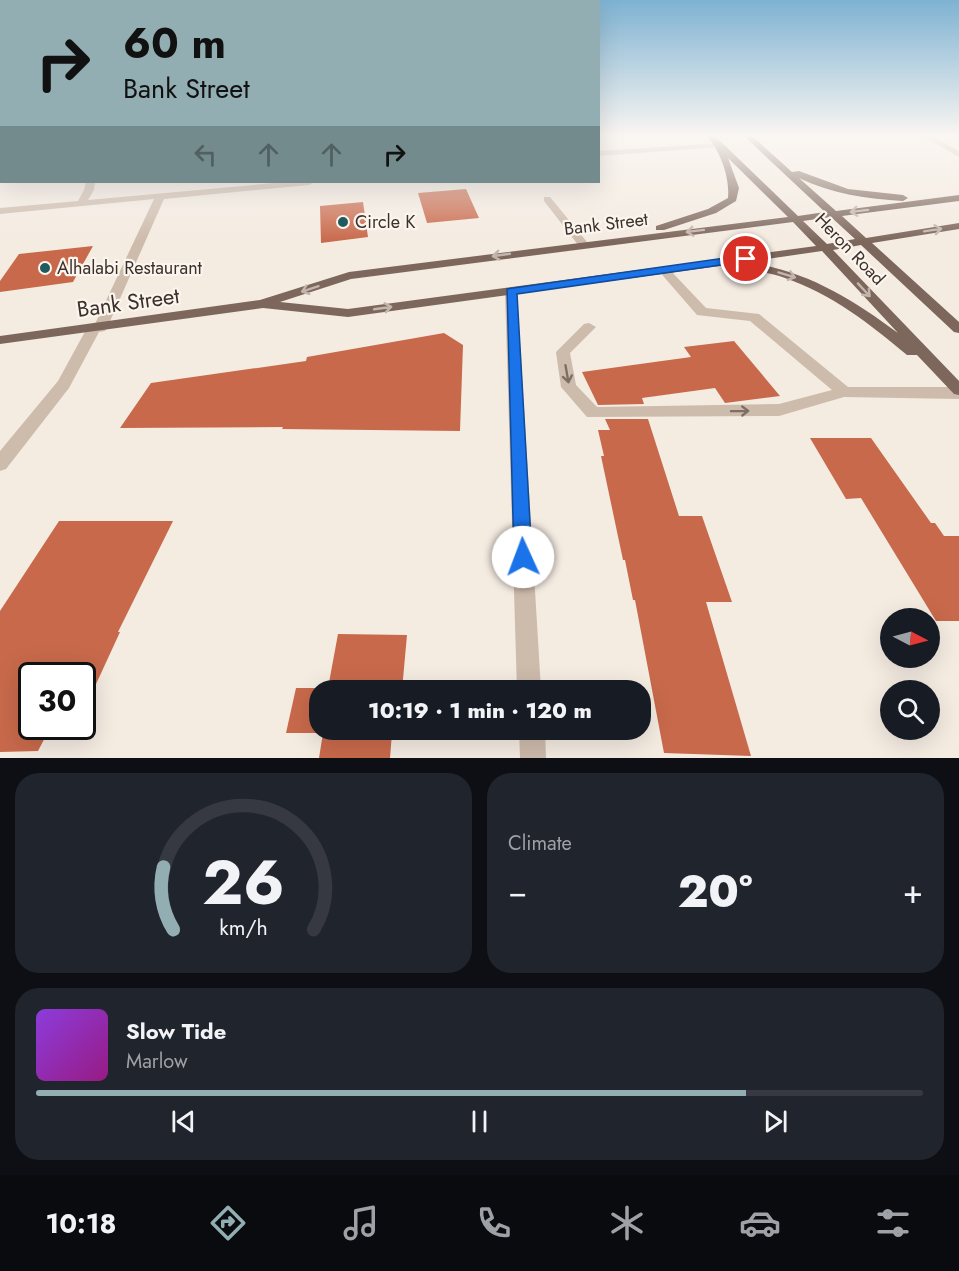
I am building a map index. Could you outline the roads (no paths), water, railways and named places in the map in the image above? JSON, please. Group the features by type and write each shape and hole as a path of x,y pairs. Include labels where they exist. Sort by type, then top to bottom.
{"main road":[{"path":"618,240 720,208 733,199 734,188 729,171"},
{"name":"Heron Road","path":"747,171 824,248 959,391"},
{"name":"Heron Road","path":"787,171 959,329"},
{"path":"793,171 816,183 840,191 945,200"},
{"name":"Bank Street","path":"0,340 262,304 349,276 583,244 959,198"},
{"name":"Bank Street","path":"262,304 348,313 824,248 959,226"},
{"path":"709,264 766,269 829,291 877,324 959,391"}],"street":[{"path":"81,204 89,190 90,183"},
{"path":"0,211 298,183"},
{"path":"0,464 64,384 97,328 160,196"},
{"path":"547,199 583,244"},
{"path":"664,270 702,312 754,317 844,392"},
{"path":"511,292 530,680"},
{"path":"589,327 563,352 569,387 593,413 779,410 844,392 959,391"},
{"path":"532,740 533,758"}],"place":[{"name":"Circle K","path":"343,222"},
{"name":"Alhalabi Restaurant","path":"45,268"}]}
